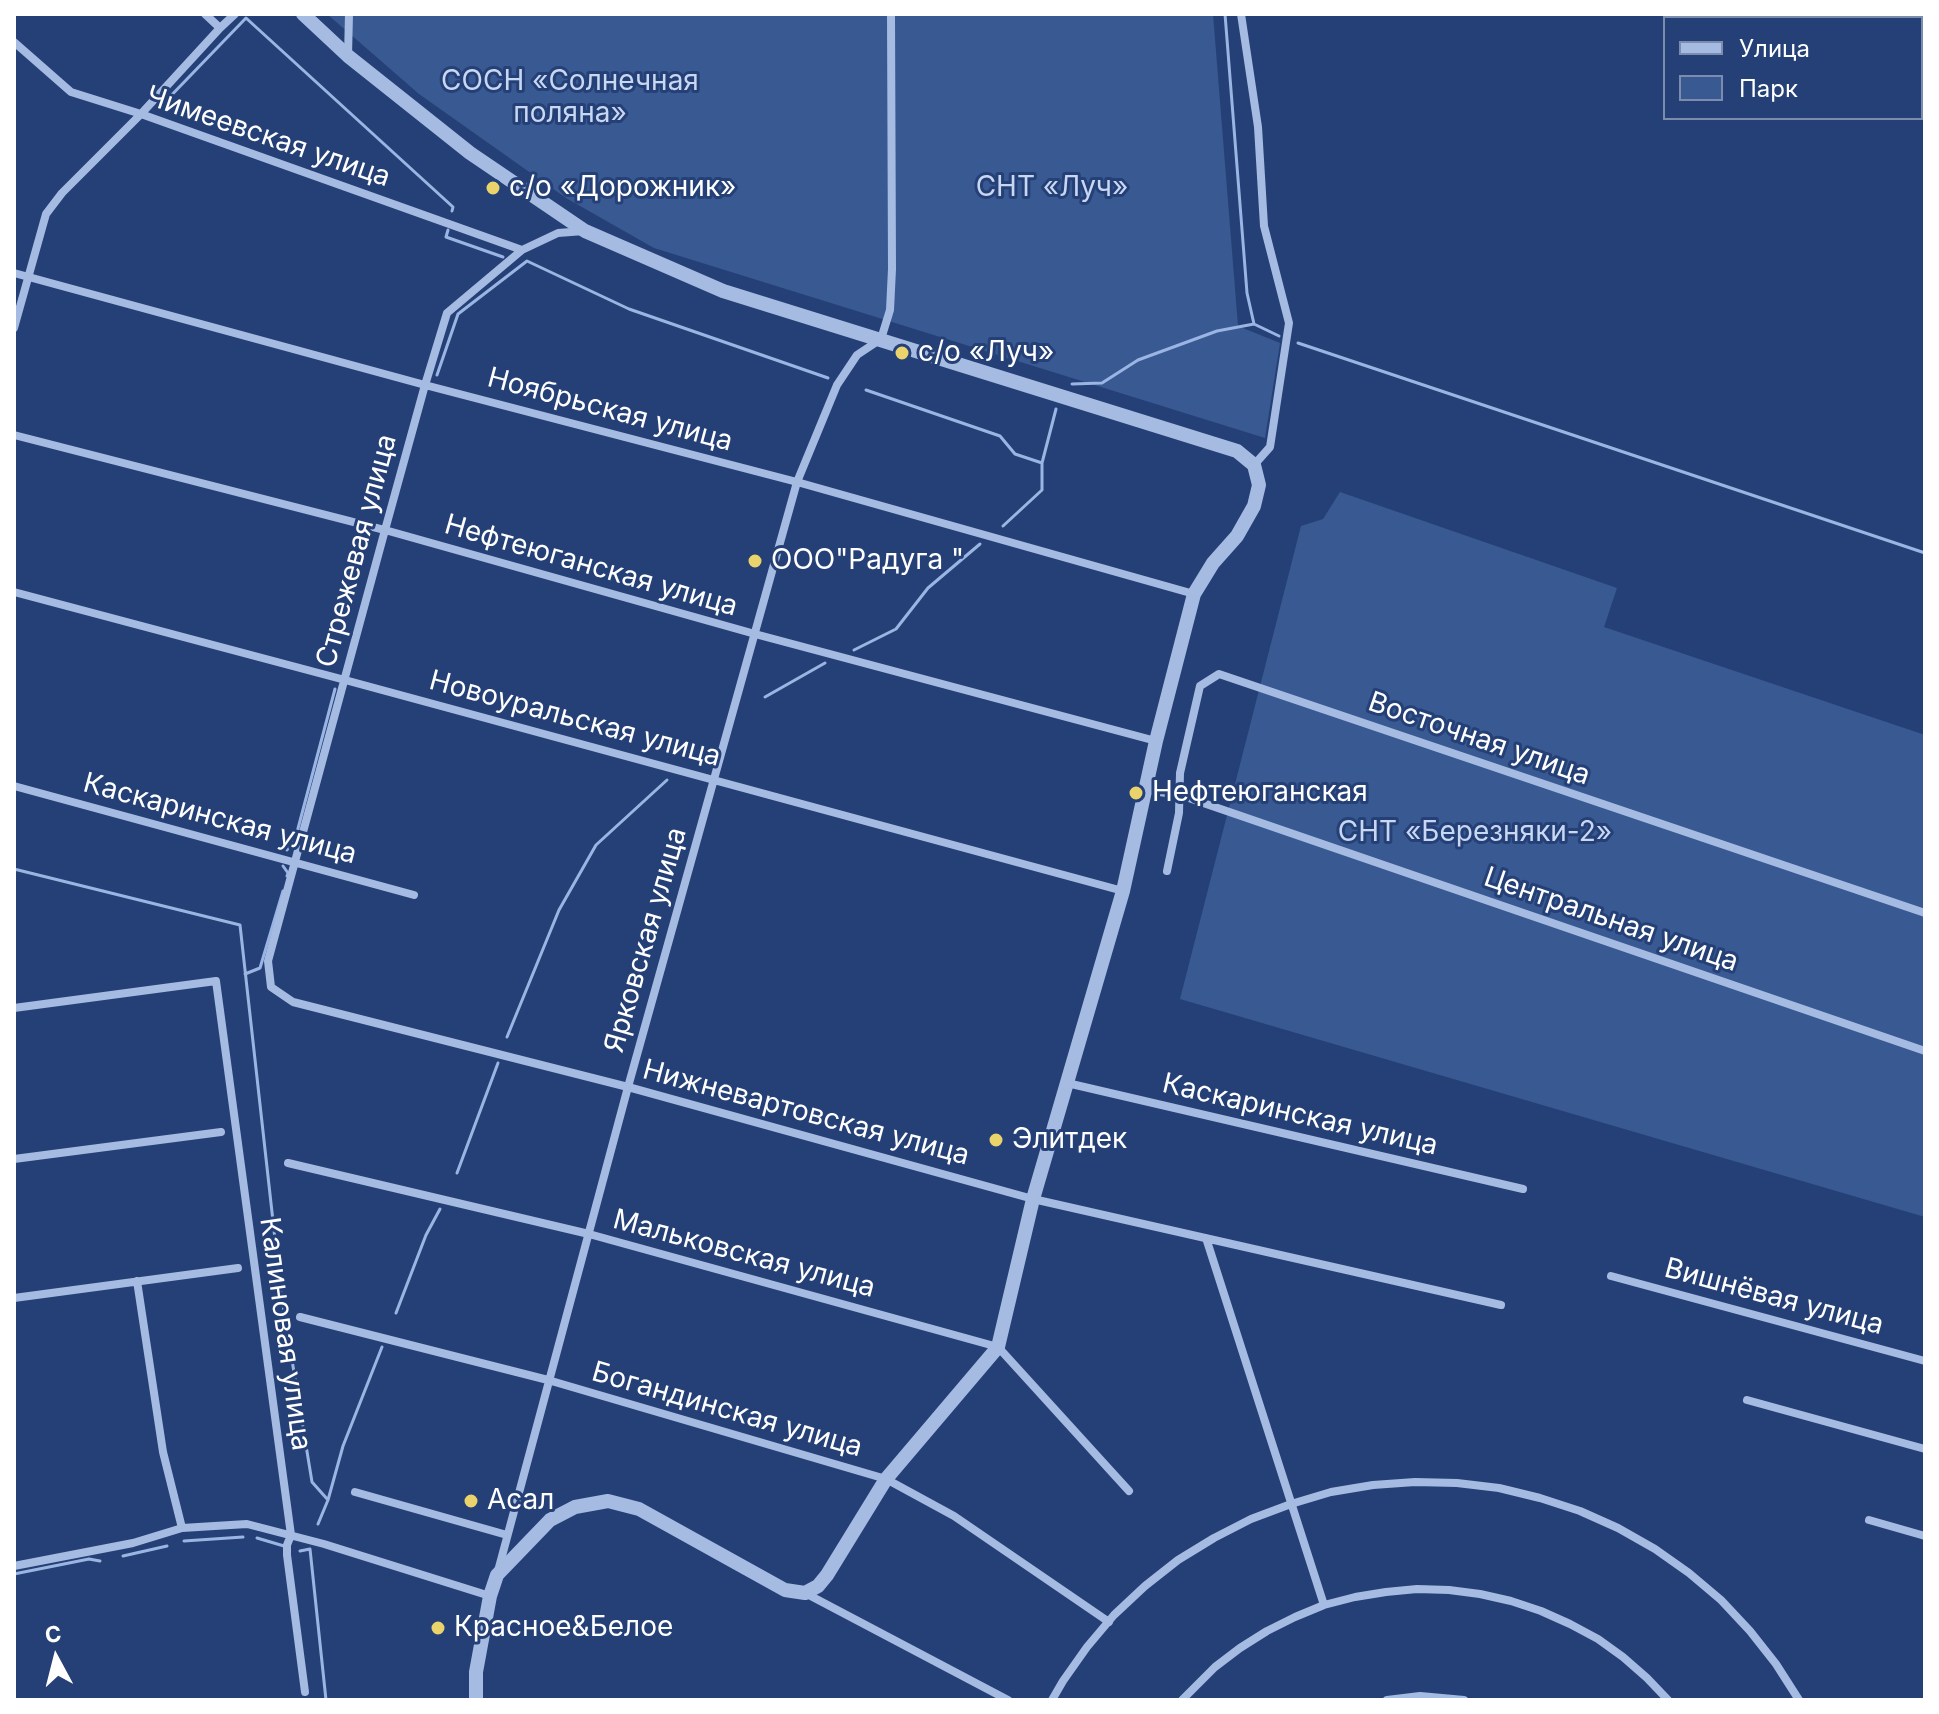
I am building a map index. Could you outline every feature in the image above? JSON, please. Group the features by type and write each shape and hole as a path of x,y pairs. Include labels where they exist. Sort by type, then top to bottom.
{"street":[{"path":"205,14 220,28"},
{"path":"14,328 46,214 62,193 235,14"},
{"path":"303,14 348,56 470,153 585,231 723,291 1237,451 1254,465 1259,485 1254,506 1237,536 1213,563 1194,594 1156,741 1123,891 1033,1199 998,1347 886,1479 827,1575 818,1586 805,1593"},
{"path":"348,56 349,14"},
{"path":"881,339 890,310 892,269 891,14"},
{"path":"1241,14 1258,127 1264,226 1289,323 1270,447 1254,465"},
{"name":"Чимеевская улица","path":"14,42 71,92 522,250"},
{"name":"Стрежевая улица","path":"268,961 447,313 522,250 558,233 585,231"},
{"name":"Ноябрьская улица","path":"14,273 797,482 1194,594"},
{"name":"Ярковская улица","path":"497,1575 628,1087 797,482 837,385 857,355 881,339"},
{"name":"Нефтеюганская улица","path":"14,435 385,530 755,634 1156,741"},
{"name":"Новоуральская улица","path":"14,592 1123,891"},
{"name":"Восточная улица","path":"1167,871 1179,813 1180,773 1200,686 1219,674 1925,913"},
{"name":"Каскаринская улица","path":"14,786 414,895"},
{"name":"Центральная улица","path":"1146,790 1180,795 1925,1051"},
{"name":"Нижневартовская улица","path":"268,961 271,987 293,1002 628,1087 1033,1199 1501,1305"},
{"name":"Калиновая улица","path":"14,1008 216,981 291,1535 287,1555 305,1692"},
{"name":"Каскаринская улица","path":"1067,1083 1523,1189"},
{"path":"14,1159 221,1132"},
{"name":"Мальковская улица","path":"288,1163 589,1234 998,1347"},
{"path":"1206,1238 1324,1605"},
{"path":"14,1298 238,1268"},
{"name":"Вишнёвая улица","path":"1611,1276 1925,1361"},
{"path":"137,1281 163,1452 182,1528"},
{"name":"Богандинская улица","path":"300,1317 548,1380 886,1479 954,1516 1109,1622"},
{"path":"998,1347 1129,1491"},
{"path":"1747,1400 1925,1449"},
{"path":"1052,1700 1087,1647 1145,1586 1178,1560 1214,1538 1291,1504 1331,1492 1415,1482 1457,1483 1540,1498 1580,1511 1655,1549 1721,1600 1768,1653 1799,1700"},
{"path":"355,1492 507,1535"},
{"path":"476,1700 476,1672 497,1575 550,1520 575,1507 608,1501 639,1509 785,1590 805,1593 1008,1700"},
{"path":"1869,1520 1925,1536"},
{"path":"14,1566 133,1543 182,1528 247,1524 490,1596"},
{"path":"1182,1700 1215,1667 1240,1648 1295,1617 1355,1597 1417,1589 1465,1592 1511,1601 1541,1611 1598,1639 1623,1657 1668,1700"},
{"path":"1387,1700 1420,1696 1464,1700"}],"green space":[{"name":"СНТ «Луч»","path":"327,14 1213,14 1238,326 1280,343 1265,438 654,248 566,198 419,94"},
{"name":"СНТ «Березняки-2»","path":"1340,492 1617,588 1604,627 1925,735 1925,1217 1180,999 1301,526 1323,519"}],"waterway":[{"path":"1225,14 1247,293 1254,324 1279,336"},
{"path":"161,106 246,18 453,207 452,211"},
{"path":"448,230 446,237 503,257"},
{"path":"437,375 458,314 527,261 629,309 828,378"},
{"path":"1072,384 1102,383 1138,360 1217,331 1254,324"},
{"path":"1298,343 1925,553"},
{"path":"866,390 1000,436 1015,454 1042,463"},
{"path":"1003,526 1042,490 1042,463 1056,409"},
{"path":"854,650 896,629 928,588 980,544"},
{"path":"765,697 825,663"},
{"path":"287,850 296,836 335,689"},
{"path":"507,1037 559,910 596,845 667,780"},
{"path":"283,866 287,876"},
{"path":"14,869 240,925 281,1293 312,1482 328,1500 318,1524"},
{"path":"245,974 260,968 283,891"},
{"path":"457,1173 498,1063"},
{"path":"396,1313 426,1235 440,1209"},
{"path":"328,1500 343,1446 382,1347"},
{"path":"184,1541 243,1537"},
{"path":"257,1538 284,1546"},
{"path":"123,1556 167,1546"},
{"path":"300,1551 310,1549 326,1700"},
{"path":"14,1574 89,1559 100,1561"}],"place":[{"name":"с/о «Дорожник»","path":"493,188"},
{"name":"с/о «Луч»","path":"902,353"},
{"name":"ООО\"Радуга \"","path":"755,561"},
{"name":"Нефтеюганская","path":"1136,793"},
{"name":"Элитдек","path":"996,1140"},
{"name":"Асал","path":"471,1501"},
{"name":"Красное&Белое","path":"438,1628"}],"park label":[{"name":"СОСН «Солнечная поляна»","path":"570,98"}]}
